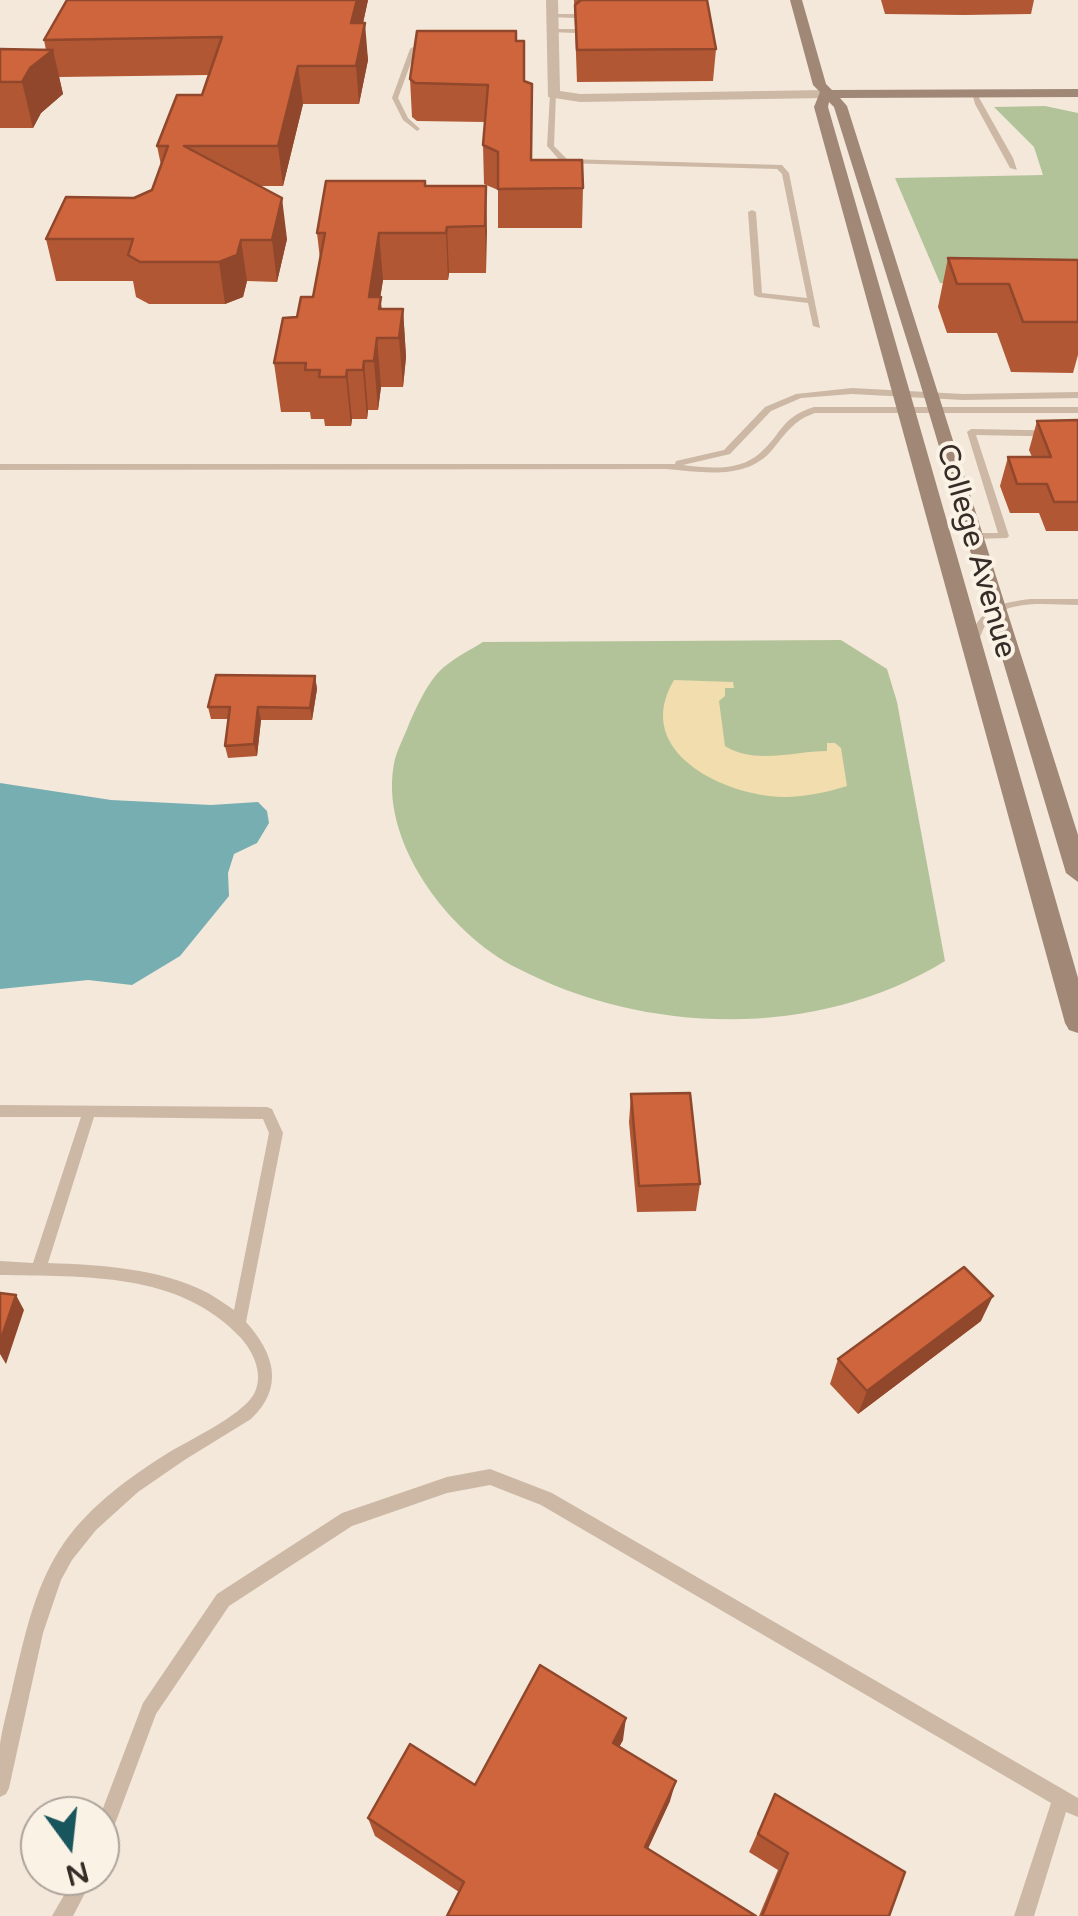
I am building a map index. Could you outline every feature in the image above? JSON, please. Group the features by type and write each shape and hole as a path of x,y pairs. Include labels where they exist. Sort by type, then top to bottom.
{"street":[{"path":"552,0 553,90 580,98 1078,93"},
{"name":"College Avenue","path":"796,0 825,94 840,106 1078,873"},
{"name":"College Avenue","path":"825,94 821,107 1078,1023"}],"lane":[{"path":"552,23 574,16"},
{"path":"552,23 575,31"},
{"path":"413,49 396,98 405,119 417,129"},
{"path":"553,90 550,146 564,160 780,167 786,173 816,326"},
{"path":"974,94 986,119 999,132 1014,168"},
{"path":"752,212 758,295 812,301"},
{"path":"666,466 728,452 768,408 799,396 852,391 903,402 935,403 1078,395"},
{"path":"0,467 738,469 764,455 786,423 814,410 903,402 1078,410"},
{"path":"975,536 1004,536 971,432 1078,434"},
{"path":"972,649 975,630 984,616 998,606 1078,603"},
{"path":"0,1111 267,1114 276,1133 240,1321"},
{"path":"38,1270 90,1112"},
{"path":"0,1268 120,1273 194,1294 240,1321 262,1354 266,1374 260,1399 228,1425 135,1485 86,1526 63,1559 42,1614 0,1788"},
{"path":"116,1796 149,1709 223,1600 348,1520 447,1485 490,1478 546,1499 1070,1804 1024,1916"}],"green space":[{"path":"1045,106 1078,113 1078,286 940,283 895,178 1043,175 1034,147 994,107"},
{"path":"841,640 887,669 897,702 945,961 896,986 843,1005 788,1015 733,1019 676,1016 621,1007 568,990 491,953 444,908 407,851 396,821 392,790 396,755 433,678 483,642"}],"sand":[{"path":"674,680 733,682 734,688 725,688 725,696 719,701 725,746 736,752 775,756 827,751 827,743 835,743 841,748 847,786 808,795 769,796 747,792 703,774 671,744 664,725 664,704"}],"water":[{"path":"0,783 111,800 211,805 258,802 267,811 269,823 257,843 234,854 228,873 229,896 180,956 132,985 88,980 0,989"}],"building":[{"path":"67,0 357,0 351,23 365,23 356,66 298,66 278,146 184,146 282,198 272,240 241,240 237,255 219,262 140,262 128,255 133,239 46,239 66,197 134,198 152,190 168,146 157,146 177,95 202,95 222,37 44,40"},
{"path":"581,0 707,0 716,49 577,50 575,5"},
{"path":"417,31 516,31 516,41 524,41 524,81 532,84 531,160 582,160 583,188 498,189 498,152 483,145 488,85 415,83 410,79"},
{"path":"0,49 53,50 30,68 22,82 0,82"},
{"path":"326,181 425,181 425,186 486,186 485,226 447,227 446,233 379,233 369,297 381,297 379,309 403,309 399,338 377,338 374,361 364,361 363,370 347,370 346,377 319,377 320,370 305,370 306,363 274,363 283,318 297,317 301,297 313,297 325,233 317,233"},
{"path":"948,258 1078,260 1078,322 1023,322 1009,284 957,284"},
{"path":"1078,420 1078,502 1054,502 1047,484 1017,484 1008,457 1051,457 1037,421"},
{"path":"216,675 315,676 310,708 258,707 254,744 225,746 230,707 208,707"},
{"path":"690,1093 700,1184 639,1186 631,1094"},
{"path":"964,1267 993,1296 867,1391 838,1359"},
{"path":"0,1293 16,1295 0,1342"},
{"path":"540,1665 626,1718 613,1743 676,1781 645,1847 756,1916 447,1916 464,1882 368,1818 410,1744 475,1785"},
{"path":"775,1794 905,1872 889,1916 762,1916 788,1853 758,1834"}]}
